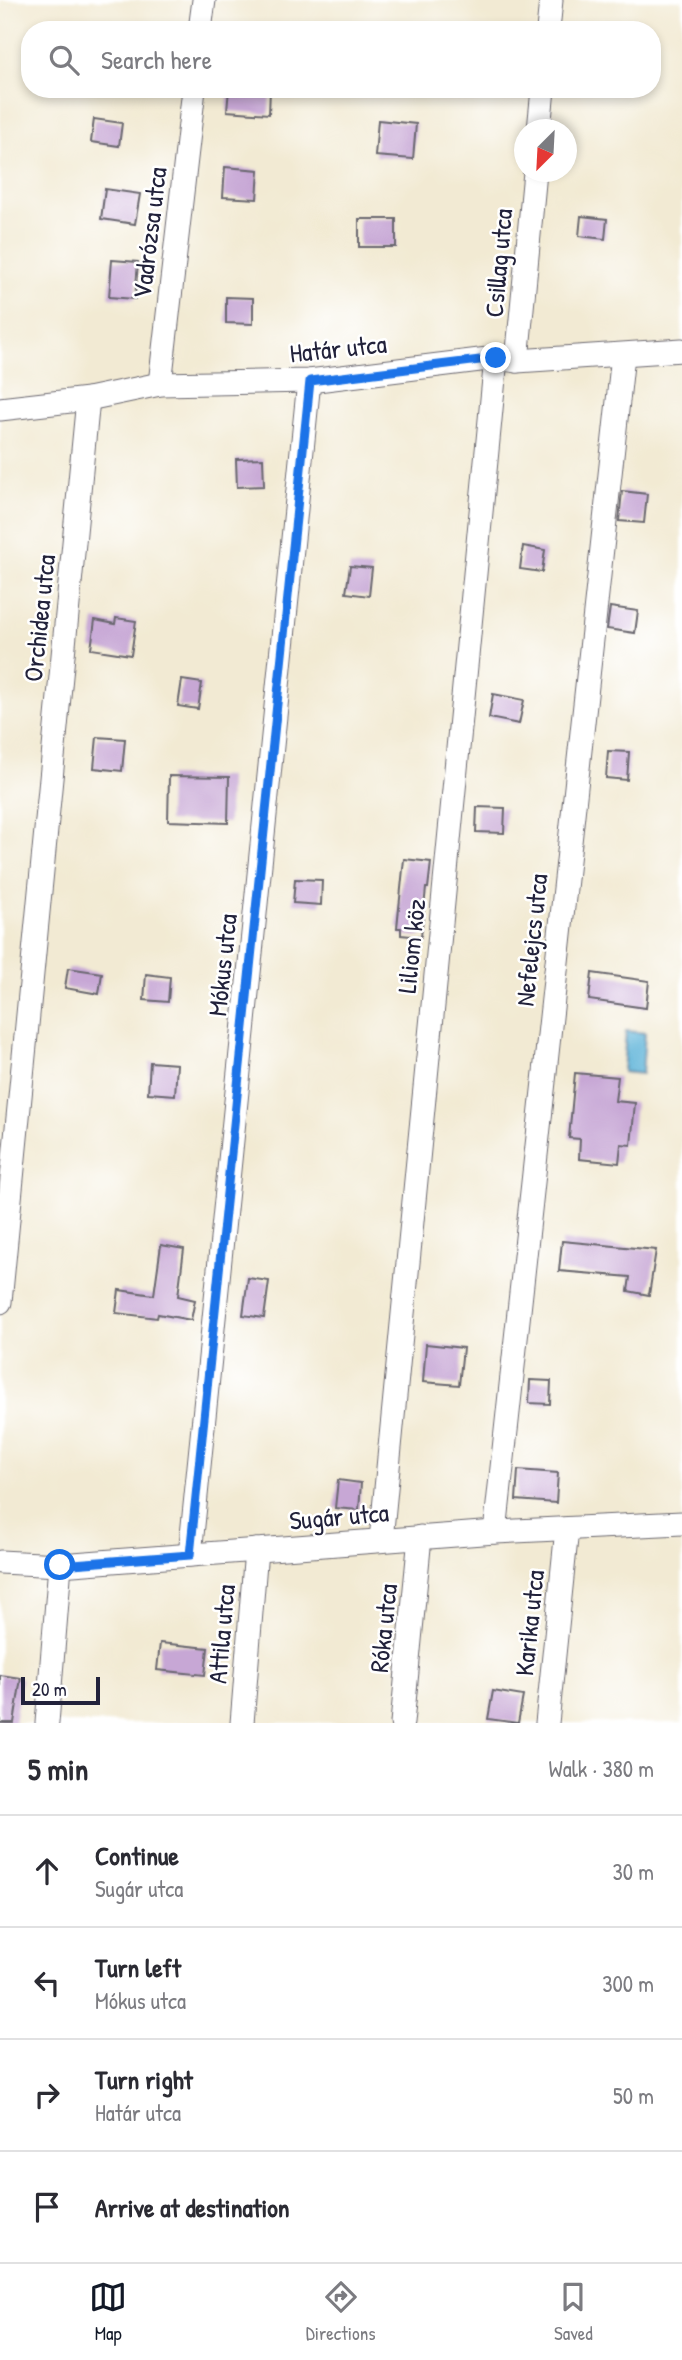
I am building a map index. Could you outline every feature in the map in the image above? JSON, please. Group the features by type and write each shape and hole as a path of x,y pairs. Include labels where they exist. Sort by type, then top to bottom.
{"street":[{"path":"201,21 204,0"},
{"path":"549,21 551,0"},
{"name":"Vadrózsa utca","path":"160,384 193,98"},
{"path":"540,119 542,98"},
{"name":"Csillag utca","path":"507,359 534,182"},
{"name":"Határ utca","path":"0,410 88,399 160,384 310,381 507,359 682,350"},
{"name":"Nefelejcs utca","path":"495,1532 623,355"},
{"name":"Liliom köz","path":"381,1540 507,359"},
{"name":"Mókus utca","path":"190,1555 310,381"},
{"name":"Orchidea utca","path":"0,1302 88,399"},
{"name":"Sugár utca","path":"0,1562 60,1565 420,1537 682,1523"},
{"name":"Karika utca","path":"547,1723 567,1529"},
{"name":"Róka utca","path":"402,1723 420,1537"},
{"name":"Attila utca","path":"242,1723 256,1550"},
{"path":"47,1723 60,1565"}],"water":[{"path":"626,1031 645,1033 642,1074 623,1072"}],"building":[{"path":"228,98 270,98 269,114 227,111"},
{"path":"94,119 122,123 119,146 91,142"},
{"path":"378,120 416,124 413,159 375,156"},
{"path":"225,167 259,170 257,199 223,197"},
{"path":"105,189 140,194 135,224 101,219"},
{"path":"581,216 607,219 605,239 579,236"},
{"path":"359,219 396,219 396,247 359,247"},
{"path":"112,260 138,262 135,299 109,297"},
{"path":"226,297 253,298 253,324 226,323"},
{"path":"263,458 264,486 237,487 236,459"},
{"path":"622,491 647,494 644,523 619,521"},
{"path":"523,546 545,550 542,572 520,569"},
{"path":"350,566 372,568 369,596 346,593"},
{"path":"610,607 638,611 635,633 607,629"},
{"path":"116,618 136,621 131,655 91,649 95,620 115,624"},
{"path":"182,680 202,683 198,709 178,706"},
{"path":"493,694 524,700 519,724 489,718"},
{"path":"97,737 125,739 122,771 94,768"},
{"path":"608,751 629,752 627,780 606,778"},
{"path":"169,776 229,777 228,823 168,821"},
{"path":"477,807 505,808 504,833 476,832"},
{"path":"404,859 431,862 421,937 401,935 401,928 397,928"},
{"path":"295,879 322,880 321,905 293,903"},
{"path":"68,968 102,973 99,994 65,988"},
{"path":"592,973 649,981 646,1008 589,1000"},
{"path":"146,974 170,977 168,1002 144,1000"},
{"path":"150,1062 177,1064 175,1095 148,1093"},
{"path":"575,1073 618,1077 615,1101 635,1103 631,1145 621,1144 619,1163 579,1159 580,1139 569,1138"},
{"path":"562,1241 656,1250 649,1295 628,1291 630,1277 559,1271"},
{"path":"161,1245 184,1249 178,1296 195,1300 191,1320 158,1314 157,1318 116,1313 119,1290 154,1295"},
{"path":"248,1278 269,1281 264,1318 243,1315"},
{"path":"426,1344 463,1348 459,1385 423,1382"},
{"path":"530,1380 551,1381 550,1404 529,1403"},
{"path":"518,1470 558,1473 556,1503 516,1500"},
{"path":"338,1480 361,1483 359,1510 335,1508"},
{"path":"160,1643 208,1648 205,1675 157,1670"},
{"path":"0,1675 21,1678 14,1723 0,1723"},
{"path":"493,1691 523,1696 518,1723 488,1719"}],"route":[{"path":"60,1565 190,1555 310,381 496,358"}]}
